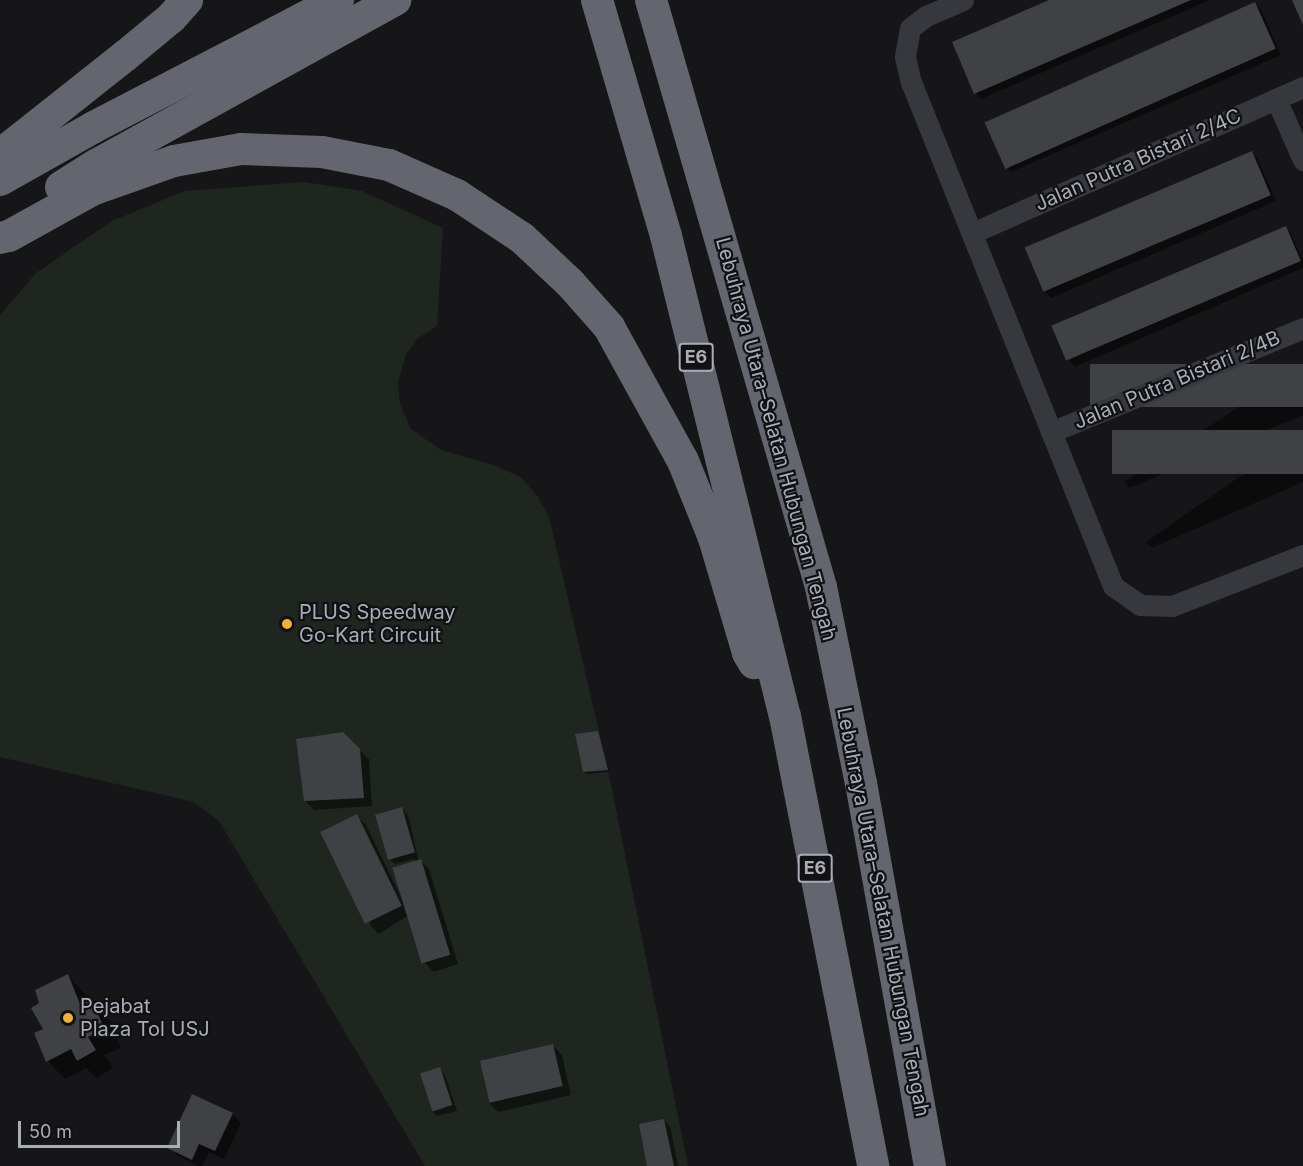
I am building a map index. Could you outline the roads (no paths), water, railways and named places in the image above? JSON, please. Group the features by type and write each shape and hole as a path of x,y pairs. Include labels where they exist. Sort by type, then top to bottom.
{"highway":[{"path":"0,155 171,18 187,0"},
{"path":"0,180 94,127 338,0"},
{"path":"0,230 96,165 395,0"},
{"name":"E6","path":"597,0 666,236 785,716 873,1166"},
{"name":"Lebuhraya Utara–Selatan Hubungan Tengah","path":"651,0 821,587 861,783 930,1166"},
{"path":"0,238 9,237 92,190 174,161 241,149 322,152 389,165 458,195 522,238 570,283 609,327 682,461 714,538 748,653 785,716"}],"street":[{"path":"963,0 926,16 909,28 905,57 911,82 1113,586 1140,605 1172,606 1303,555"},
{"name":"Jalan Putra Bistari 2/4C","path":"972,233 1303,87"},
{"path":"1276,99 1303,160"},
{"name":"Jalan Putra Bistari 2/4B","path":"1052,432 1303,328"}],"place":[{"name":"PLUS Speedway Go-Kart Circuit","path":"287,624"},
{"name":"Pejabat Plaza Tol USJ","path":"68,1018"}]}
